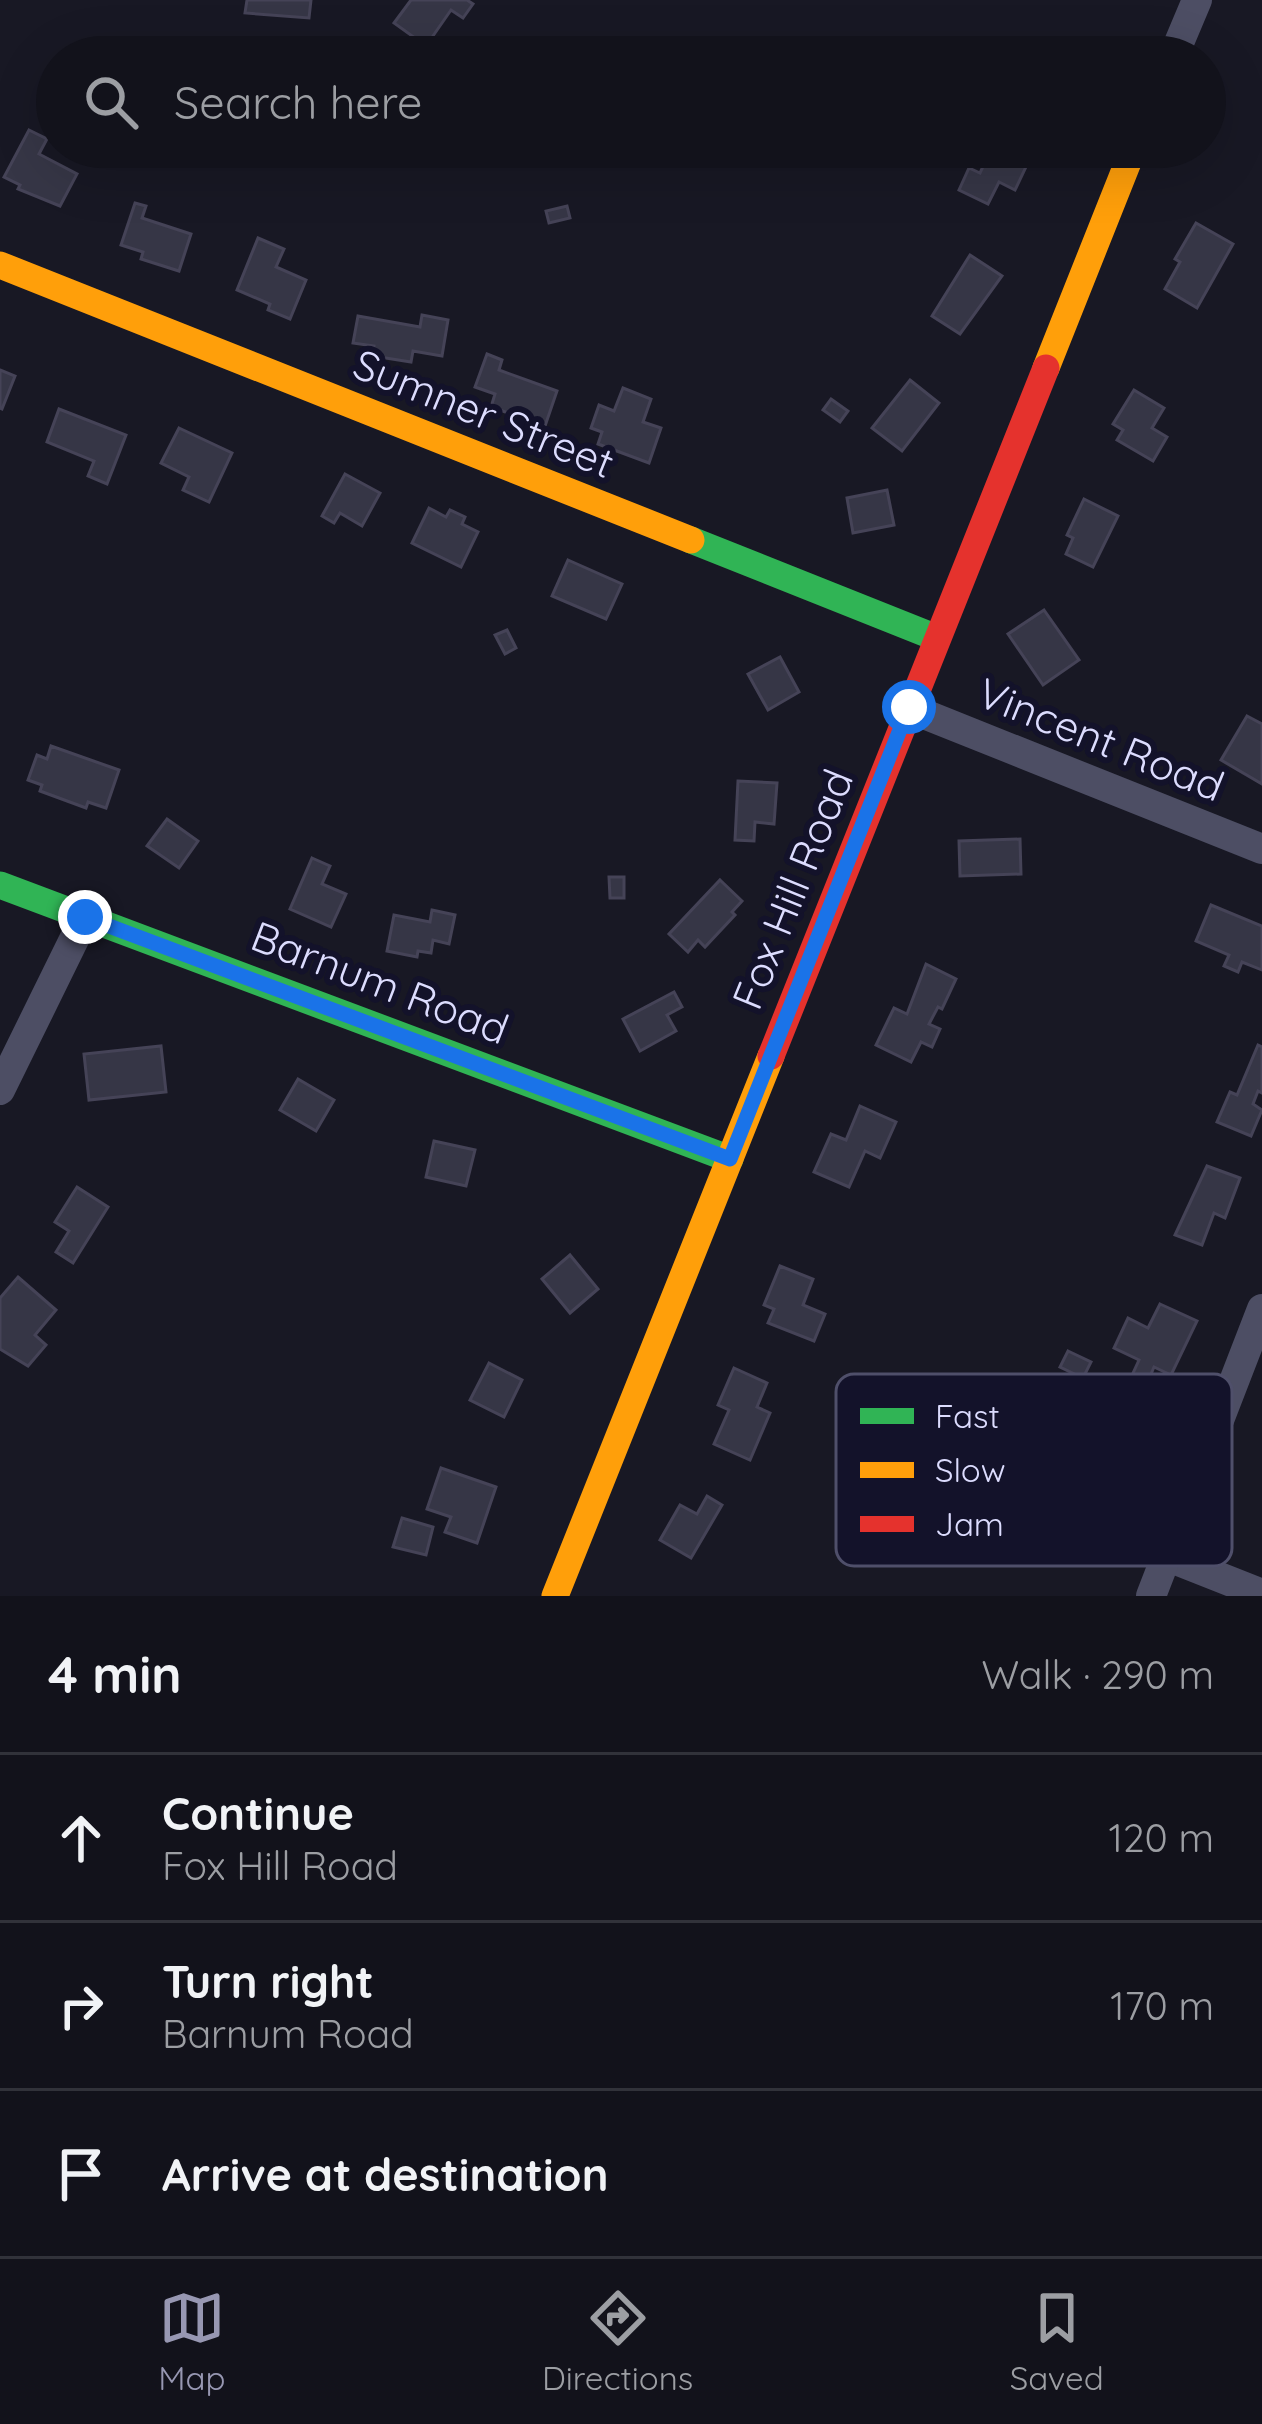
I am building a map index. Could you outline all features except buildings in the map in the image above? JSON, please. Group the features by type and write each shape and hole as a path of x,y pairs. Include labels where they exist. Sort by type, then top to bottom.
{"street":[{"path":"1182,36 1197,0"},
{"name":"Fox Hill Road","path":"555,1596 1126,168"},
{"name":"Sumner Street","path":"0,265 937,638"},
{"name":"Vincent Road","path":"909,707 1262,849"},
{"name":"Barnum Road","path":"0,885 730,1159"},
{"path":"0,1090 85,917"},
{"path":"1232,1386 1262,1309"},
{"path":"1151,1596 1162,1566"},
{"path":"1191,1566 1262,1594"}],"traffic: fast":[{"path":"691,540 937,638"},
{"path":"0,885 730,1159"}],"traffic: slow":[{"path":"1046,368 1126,168"},
{"path":"0,265 691,540"},
{"path":"555,1596 771,1056"}],"traffic: jam":[{"path":"771,1056 1046,368"}],"route":[{"path":"85,917 730,1159 909,707"}]}
